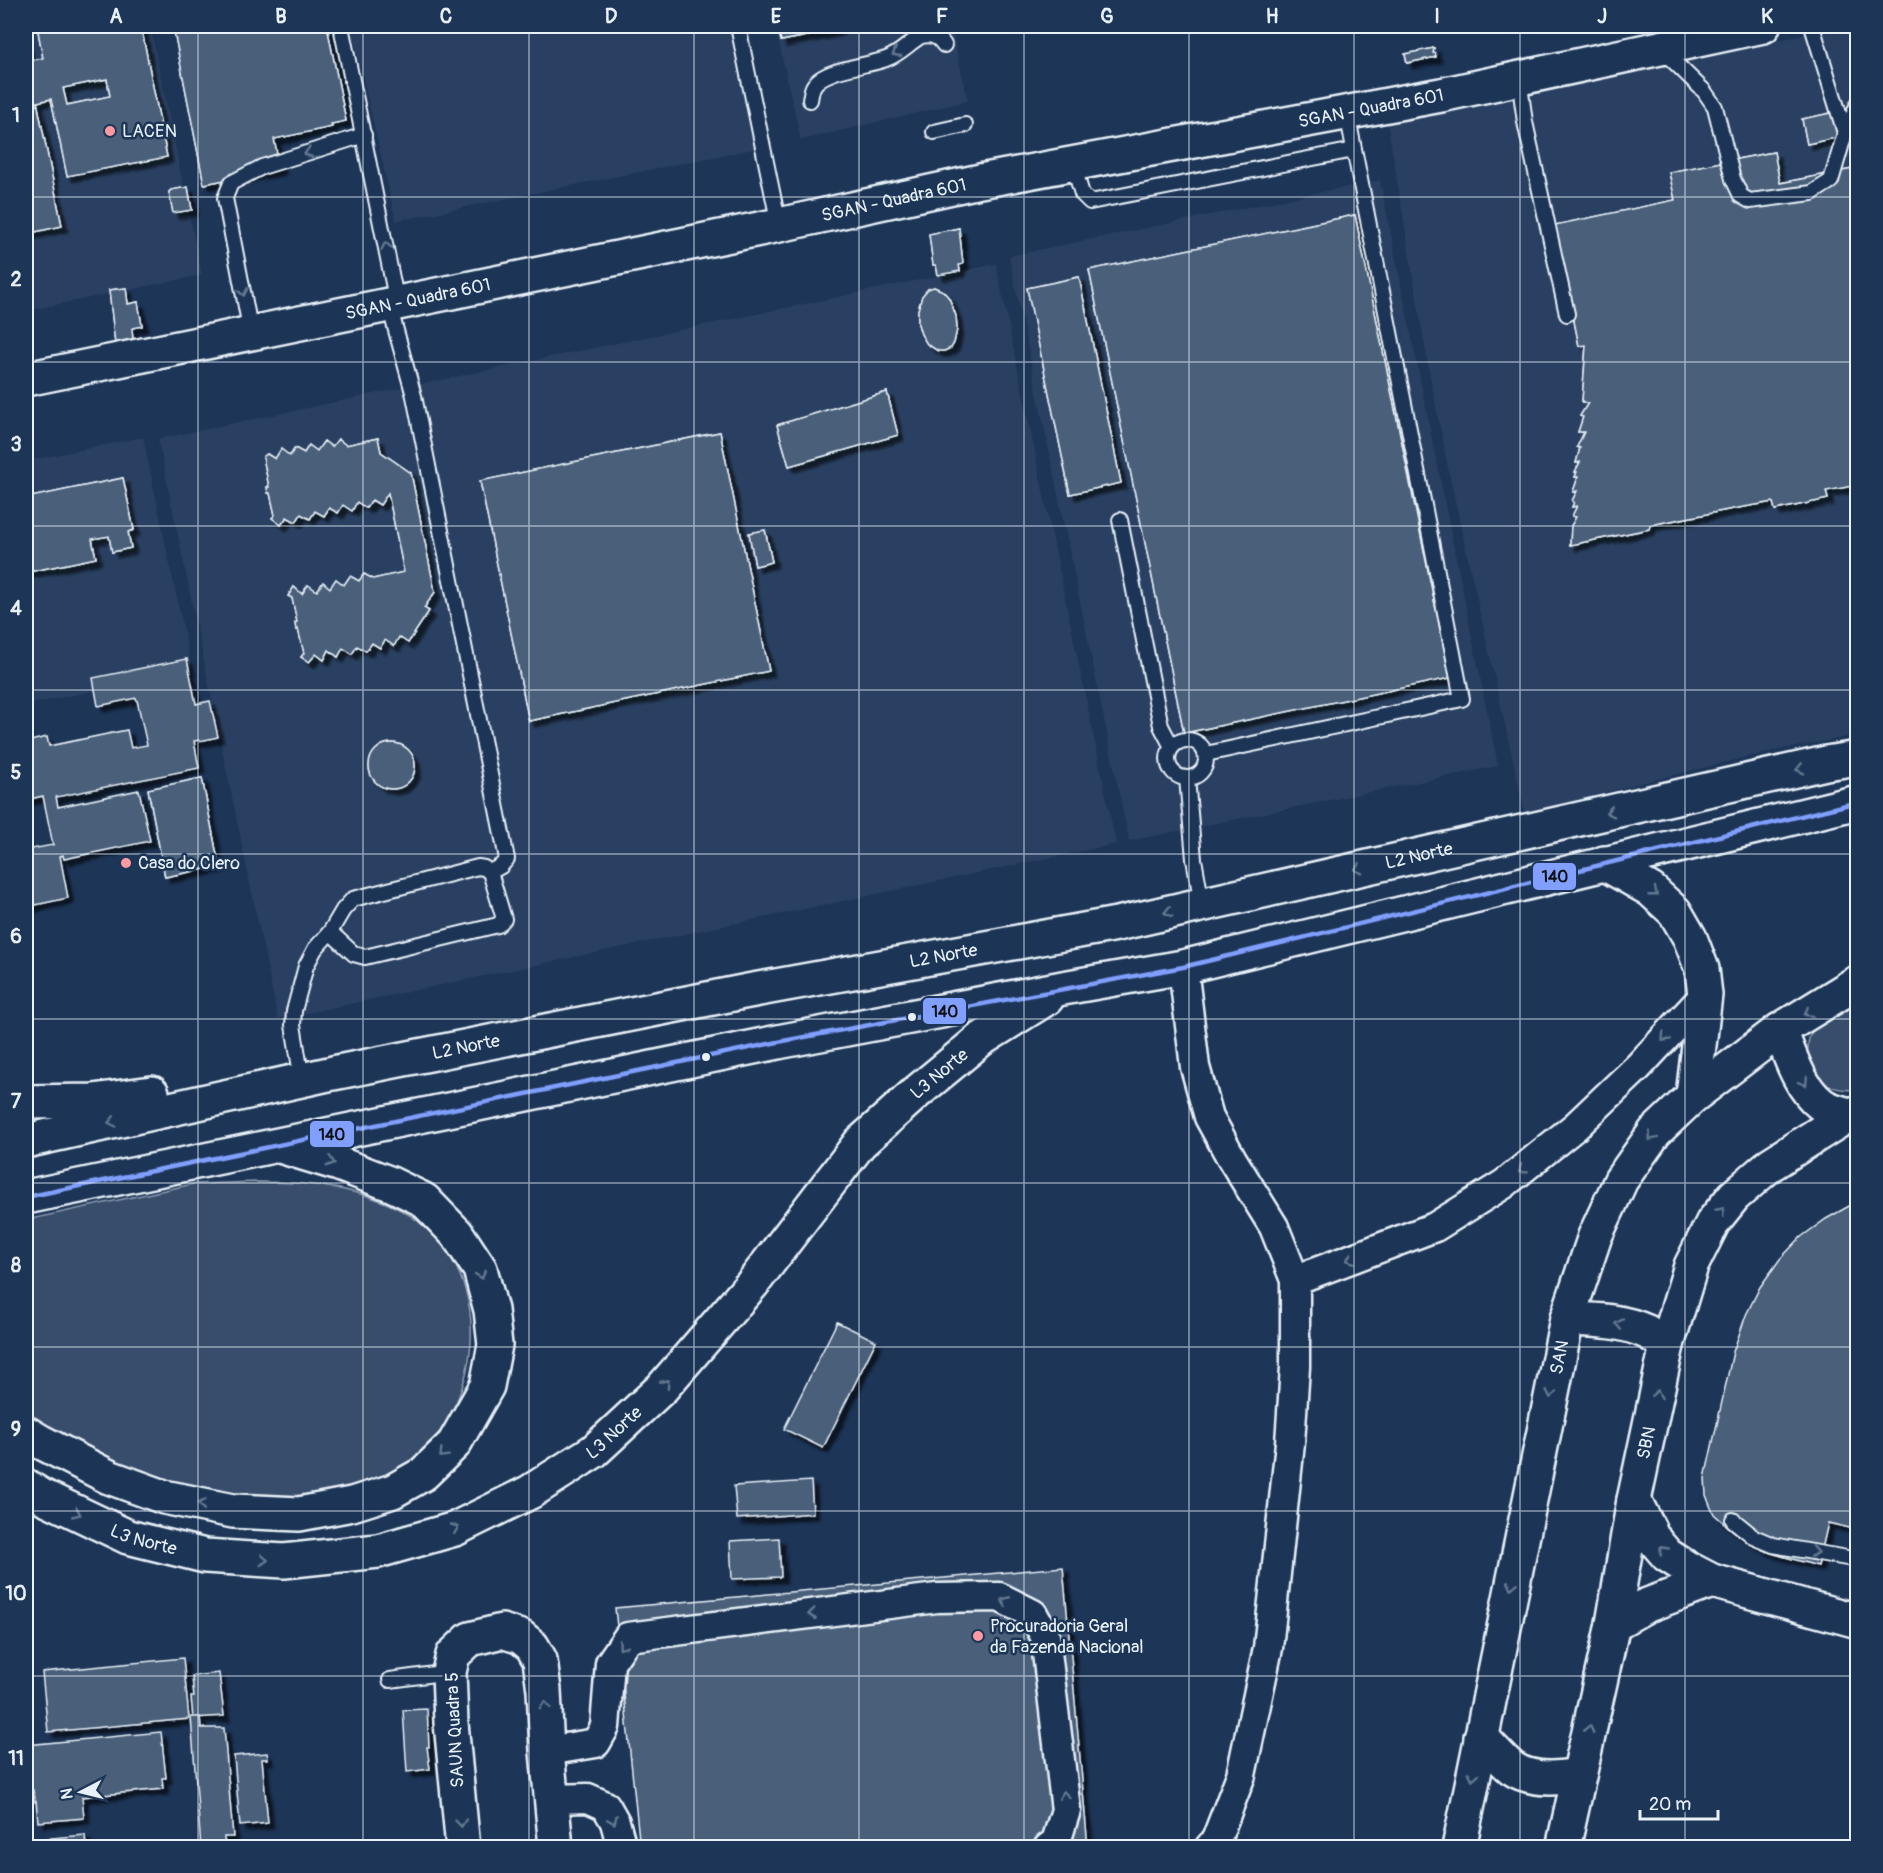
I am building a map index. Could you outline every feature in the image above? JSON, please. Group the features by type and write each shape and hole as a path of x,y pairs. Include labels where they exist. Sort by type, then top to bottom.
{"main road":[{"name":"SGAN - Quadra 601","path":"26,379 779,225 980,181 1347,113 1661,48 1731,29 1763,26"},
{"name":"L2 Norte","path":"26,1141 333,1073 774,987 1117,924 1857,758"},
{"path":"26,1197 783,1041 1183,967 1857,802"},
{"path":"1604,863 1651,890 1676,912 1690,938 1702,969 1705,995 1693,1096"},
{"name":"SAN","path":"1459,1848 1567,1319 1595,1236 1621,1180 1655,1132 1693,1096 1780,1030 1857,982"},
{"name":"L3 Norte","path":"26,1486 128,1537 205,1557 285,1561 378,1551 454,1529 530,1492 594,1450 662,1388 730,1310 860,1143 980,1040 1063,988"},
{"path":"1780,1030 1804,1086 1822,1105 1853,1114"},
{"path":"26,1102 93,1101 301,1074 333,1073"},
{"name":"SBN","path":"1563,1848 1613,1624 1634,1500 1667,1345 1691,1266 1713,1222 1734,1196 1771,1164 1853,1114"},
{"path":"26,1433 109,1477 164,1497 233,1511 299,1514 352,1504 393,1491 423,1474 454,1444 486,1386 495,1345 491,1310 480,1269 457,1234 424,1200 391,1184 339,1164 275,1145"},
{"path":"1567,1319 1602,1320 1627,1325 1647,1332 1667,1345"},
{"path":"1634,1500 1655,1541 1667,1555 1687,1568 1712,1581 1857,1621"},
{"path":"1613,1624 1645,1605 1712,1581"},
{"name":"SAUN Quadra 5","path":"463,1848 451,1723 449,1672 453,1655 459,1647 470,1639 502,1631 521,1637 532,1646 540,1660 556,1848"},
{"path":"1481,1737 1514,1769 1535,1776 1556,1779 1578,1775"}],"street":[{"path":"1183,967 1195,1067 1209,1116 1232,1159 1274,1227 1295,1280 1295,1367 1290,1443 1268,1647 1241,1775 1216,1840 1209,1848"},
{"path":"1295,1280 1435,1227 1504,1184 1576,1126 1638,1067 1705,995"},
{"path":"547,1751 596,1743 605,1727 610,1664 628,1637 937,1598 999,1597 1033,1614 1045,1636 1066,1810 1056,1842 1048,1848"},
{"path":"552,1799 588,1798 606,1806 615,1822 622,1848"}],"lane":[{"path":"341,26 364,135 393,304 414,396 507,858 501,866 490,872"},
{"path":"738,26 779,225"},
{"path":"1812,26 1845,133"},
{"path":"810,100 816,81 827,75 898,54 921,36 935,36 944,45"},
{"path":"1661,48 1704,91 1715,107 1733,179 1741,196 1750,201 1812,193 1831,181 1845,133 1857,104"},
{"path":"1519,78 1526,122 1567,314"},
{"path":"1206,754 1462,699 1347,113"},
{"path":"934,132 965,125"},
{"path":"251,334 225,198 231,183 262,167 364,135"},
{"path":"1073,164 1082,194 1090,201 1354,150"},
{"path":"1120,520 1161,726 1172,747"},
{"path":"1187,740 1202,747 1206,754 1206,763 1195,777 1178,777 1168,763 1168,754 1172,747 1187,740"},
{"path":"1187,778 1194,859 1202,904"},
{"path":"301,1074 293,1025 294,1011 306,966 343,910 353,899 478,867 490,872 504,919 498,926 365,957 354,954 330,932"},
{"path":"1733,1520 1754,1537 1773,1545 1857,1560"},
{"path":"390,1680 449,1672"}],"shaded area":[{"path":"26,26 150,26 202,275 26,311"},
{"path":"351,26 729,26 758,148 396,221"},
{"path":"775,26 951,26 968,101 801,140"},
{"path":"1857,26 1857,735 1768,752 1525,814 1450,478 1430,376 1386,115 1676,65 1674,48 1737,48"},
{"path":"1380,180 1498,766 1129,841 1009,256"},
{"path":"996,264 1116,844 278,1019 158,439"},
{"path":"143,437 192,670 26,705 26,461"},
{"path":"1857,995 1857,1089 1848,1090 1829,1086 1815,1075 1810,1068 1808,1046 1816,1026"},
{"path":"298,1183 338,1188 394,1206 418,1221 435,1237 453,1261 464,1287 470,1316 471,1345 466,1374 456,1402 442,1428 420,1455 394,1477 327,1499 304,1502 212,1498 187,1495 176,1491 26,1427 26,1220 193,1184"}],"building":[{"name":"LACEN","path":"37,26 141,26 167,157 67,176 51,99 37,102 62,226 26,234 26,45 29,61 43,58","holes":["107,79 110,96 67,105 63,88"]},
{"name":"LACEN","path":"37,26 141,26 167,157 67,176 51,99 37,102 62,226 26,234 26,45 29,61 43,58","holes":["107,79 110,96 67,105 63,88"]},
{"path":"173,26 327,26 346,121 331,124 332,127 274,139 280,169 204,184"},
{"path":"173,26 327,26 346,121 331,124 332,127 274,139 280,169 204,184"},
{"path":"778,26 837,26 838,30 781,41"},
{"path":"778,26 837,26 838,30 781,41"},
{"path":"1434,48 1433,53 1436,57 1407,63 1405,54"},
{"path":"1434,48 1433,53 1436,57 1407,63 1405,54"},
{"path":"1850,109 1849,135 1807,144 1802,119"},
{"path":"1850,109 1849,135 1807,144 1802,119"},
{"path":"1774,152 1780,183 1858,168 1858,485 1826,491 1828,499 1775,510 1773,502 1738,508 1650,525 1649,529 1570,545 1571,526 1576,517 1572,516 1577,506 1572,507 1577,491 1573,492 1578,477 1575,477 1577,472 1575,472 1580,462 1576,463 1580,448 1577,447 1584,432 1578,432 1583,417 1580,416 1588,403 1582,402 1586,345 1579,346 1555,225 1675,200 1669,172"},
{"path":"1774,152 1780,183 1858,168 1858,485 1826,491 1828,499 1775,510 1773,502 1738,508 1650,525 1649,529 1570,545 1571,526 1576,517 1572,516 1577,506 1572,507 1577,491 1573,492 1578,477 1575,477 1577,472 1575,472 1580,462 1576,463 1580,448 1577,447 1584,432 1578,432 1583,417 1580,416 1588,403 1582,402 1586,345 1579,346 1555,225 1675,200 1669,172"},
{"path":"188,187 192,210 173,213 169,192"},
{"path":"188,187 192,210 173,213 169,192"},
{"path":"1355,215 1450,678 1184,733 1089,270"},
{"path":"1355,215 1450,678 1184,733 1089,270"},
{"path":"959,228 963,264 959,265 960,271 938,275 936,265 933,265 929,234"},
{"path":"959,228 963,264 959,265 960,271 938,275 936,265 933,265 929,234"},
{"path":"1079,277 1121,483 1070,494 1027,288"},
{"path":"1079,277 1121,483 1070,494 1027,288"},
{"path":"934,287 943,291 949,298 956,316 957,329 954,343 951,348 944,351 938,351 927,344 918,324 918,310 922,296 928,289"},
{"path":"934,287 943,291 949,298 956,316 957,329 954,343 951,348 944,351 938,351 927,344 918,324 918,310 922,296 928,289"},
{"path":"126,288 128,304 138,302 142,326 132,328 133,342 115,344 109,290"},
{"path":"126,288 128,304 138,302 142,326 132,328 133,342 115,344 109,290"},
{"path":"887,392 898,435 789,466 777,425"},
{"path":"887,392 898,435 789,466 777,425"},
{"path":"720,432 769,671 529,721 480,481"},
{"path":"720,432 769,671 529,721 480,481"},
{"path":"378,438 381,452 411,473 435,592 424,608 429,611 408,643 399,637 394,646 385,640 380,648 372,643 366,651 357,646 352,654 343,648 338,657 329,650 324,660 316,654 309,662 301,657 304,653 298,629 296,630 295,623 297,622 292,598 288,596 294,587 302,594 308,585 317,591 323,582 330,588 336,579 344,585 350,576 359,581 364,574 373,579 404,572 388,493 380,505 372,500 366,508 357,502 352,511 343,505 338,513 329,508 324,516 315,511 310,519 301,514 296,522 287,517 281,525 272,518 275,515 270,493 268,493 267,487 269,487 263,457 267,454 275,459 281,449 290,456 295,448 304,453 309,445 317,451 324,441 332,447 338,439 346,445"},
{"path":"378,438 381,452 411,473 435,592 424,608 429,611 408,643 399,637 394,646 385,640 380,648 372,643 366,651 357,646 352,654 343,648 338,657 329,650 324,660 316,654 309,662 301,657 304,653 298,629 296,630 295,623 297,622 292,598 288,596 294,587 302,594 308,585 317,591 323,582 330,588 336,579 344,585 350,576 359,581 364,574 373,579 404,572 388,493 380,505 372,500 366,508 357,502 352,511 343,505 338,513 329,508 324,516 315,511 310,519 301,514 296,522 287,517 281,525 272,518 275,515 270,493 268,493 267,487 269,487 263,457 267,454 275,459 281,449 290,456 295,448 304,453 309,445 317,451 324,441 332,447 338,439 346,445"},
{"path":"123,478 134,530 128,532 131,548 112,552 109,536 92,539 96,558 28,572 26,498"},
{"path":"123,478 134,530 128,532 131,548 112,552 109,536 92,539 96,558 28,572 26,498"},
{"path":"765,530 772,562 755,566 749,533"},
{"path":"765,530 772,562 755,566 749,533"},
{"path":"187,659 196,704 210,701 218,737 194,741 199,768 56,797 58,807 139,790 150,841 64,859 63,855 60,856 68,898 26,907 26,850 53,845 43,796 26,800 26,742 47,737 49,746 127,730 131,748 147,745 136,698 98,706 93,678"},
{"path":"392,743 408,750 415,766 408,782 392,789 376,782 369,766 376,750"},
{"path":"392,743 408,750 415,766 408,782 392,789 376,782 369,766 376,750"},
{"path":"202,778 219,866 165,877 148,789"},
{"path":"202,778 219,866 165,877 148,789"},
{"path":"1858,1201 1858,1530 1828,1523 1818,1566 1771,1553 1752,1544 1732,1530 1714,1514 1706,1495 1705,1478 1733,1352 1746,1315 1760,1287 1780,1259 1801,1237 1826,1219"},
{"path":"837,1322 876,1341 823,1448 784,1429"},
{"path":"811,1481 813,1513 737,1519 734,1486"},
{"path":"779,1538 781,1577 732,1579 730,1541"},
{"path":"1063,1567 1088,1848 640,1848 615,1608"},
{"path":"183,1658 189,1719 48,1732 42,1672"},
{"path":"219,1673 224,1716 193,1718 192,1676"},
{"path":"427,1709 429,1747 427,1747 430,1769 407,1772 403,1710"},
{"path":"191,1717 200,1717 201,1728 224,1728 233,1837 224,1837 225,1848 201,1848"},
{"path":"161,1732 166,1778 162,1778 163,1789 82,1797 84,1818 38,1822 33,1790 26,1791 26,1745"},
{"path":"267,1753 268,1759 262,1759 268,1823 240,1826 234,1756"},
{"path":"85,1835 86,1848 41,1848 41,1839"}],"transit line":[{"name":"140","path":"26,1197 783,1041 1183,967 1858,802"}],"place":[{"name":"LACEN","path":"110,131"},
{"name":"Casa do Clero","path":"126,863"},
{"name":"Procuradoria Geral da Fazenda Nacional","path":"978,1636"}]}
